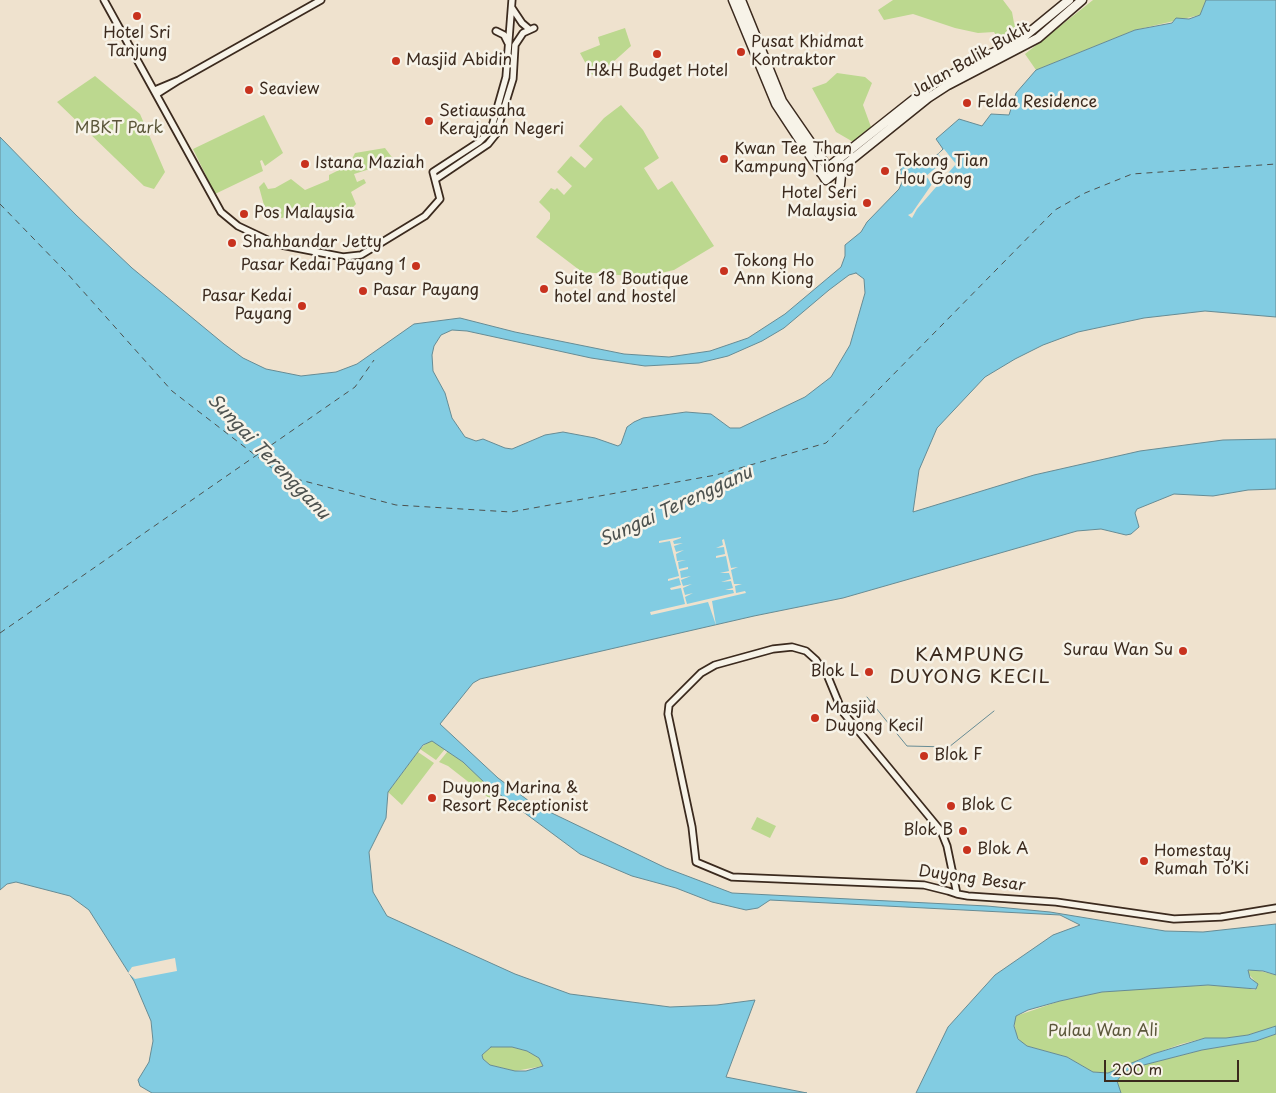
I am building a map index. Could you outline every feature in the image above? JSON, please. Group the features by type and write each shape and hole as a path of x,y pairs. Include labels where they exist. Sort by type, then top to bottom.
{"main road":[{"path":"733,0 776,104 827,174"},
{"path":"741,0 782,101 819,156 827,174"},
{"name":"Jalan Balik Bukit","path":"827,174 932,85 1025,36 1068,0"},
{"name":"Jalan Balik Bukit","path":"843,161 928,98 953,82 1038,38 1082,0"},
{"path":"819,156 843,161 840,185"}],"street":[{"path":"104,0 156,92 212,198 225,217 257,237 276,244 339,257 362,254 425,216 440,199 433,172 479,142 492,130 506,78 512,45 532,28 522,23 512,8"},
{"path":"156,92 321,0"},
{"path":"436,179 488,144 496,134 513,79 512,45 509,29 512,0"},
{"path":"496,30 505,36 512,45"},
{"name":"Duyong Besar","path":"957,894 947,846 941,831 842,711 833,687 816,660 806,651 792,647 763,650 715,665 701,673 669,705 668,714 692,827 696,862 732,877 924,885 957,894 982,898 1056,902 1174,919 1222,918 1276,908"}],"green space":[{"path":"893,0 1003,0 1012,12 1014,23 1023,32 1001,44 994,32 978,33 955,28 913,14 884,20 878,10"},
{"path":"1093,0 1206,0 1200,15 1135,30 1036,70 1025,54"},
{"path":"625,28 631,46 611,64 592,75 580,53 600,45 598,37"},
{"path":"837,73 865,77 872,83 863,105 871,127 855,143 836,132 812,88 826,83"},
{"name":"MBKT Park","path":"95,76 140,114 165,172 154,189 144,186 57,102"},
{"path":"621,105 643,130 659,158 644,168 658,190 672,181 714,246 674,270 643,277 582,272 536,237 550,219 550,213 539,202 551,188 555,190 557,188 564,195 572,186 557,172 571,156 585,168 593,159 579,146 604,118"},
{"path":"264,115 283,153 265,166 262,160 260,161 263,171 215,194 193,149"},
{"path":"385,148 394,160 389,169 373,168 354,174 357,182 364,179 366,183 351,192 356,204 343,218 320,220 298,217 278,218 265,209 259,187 264,182 268,189 275,188 291,179 305,190 329,180 329,175 349,165 355,153"},
{"path":"429,741 445,749 436,760 420,749"},
{"path":"448,751 496,792 489,798 448,766 439,762"},
{"path":"418,752 434,763 402,805 388,792"},
{"path":"757,817 776,826 770,838 751,829"},
{"name":"Pulau Wan Ali","path":"1252,969 1276,975 1276,1026 1248,1035 1205,1038 1181,1044 1140,1059 1113,1073 1093,1072 1067,1057 1027,1046 1021,1043 1016,1034 1014,1021 1016,1016 1060,1001 1102,992 1208,985 1236,986 1255,990 1258,985 1247,972"},
{"path":"1276,1034 1276,1093 1121,1093 1119,1089 1117,1081 1122,1074 1132,1068 1202,1050 1256,1041"},
{"path":"491,1047 512,1047 527,1051 539,1058 543,1066 515,1071 490,1065 483,1059 482,1055"}],"water":[{"name":"Sungai Terengganu","path":"1206,0 1276,0 1276,317 1205,311 1144,318 1078,332 1043,345 1015,359 985,377 937,428 919,470 913,512 1034,475 1140,451 1223,440 1276,439 1276,489 1248,490 1213,496 1174,494 1137,509 1135,513 1139,527 1131,534 1126,535 1101,529 1077,531 843,598 754,616 480,679 473,683 440,724 498,778 533,804 666,868 732,893 987,906 1050,912 1165,931 1203,932 1276,924 1276,975 1263,971 1248,970 1250,978 1258,984 1256,989 1208,985 1102,992 1028,1010 1016,1016 1014,1026 1018,1039 1027,1046 1067,1057 1093,1072 1108,1073 1153,1054 1205,1038 1248,1035 1276,1026 1276,1034 1256,1041 1202,1050 1132,1068 1122,1074 1117,1081 1121,1093 916,1093 948,1027 995,975 1053,935 1080,925 1060,915 770,900 758,908 746,910 712,902 676,888 632,876 580,854 487,785 463,762 432,741 423,745 388,792 386,818 369,852 373,892 387,916 515,974 570,994 670,1007 717,1005 755,1000 726,1077 807,1093 152,1093 140,1086 138,1080 149,1062 153,1041 151,1021 134,981 89,910 70,896 16,882 7,884 0,890 0,137 76,215 132,268 224,344 243,358 266,369 301,376 336,372 357,364 414,324 460,318 515,332 624,354 669,357 710,351 748,338 785,314 841,267 845,256 845,245 861,232 867,222 899,189 903,180 900,172 902,166 913,158 921,167 938,154 943,149 936,139 959,119 982,126 991,114 1009,115 1016,93 1036,70 1135,30 1172,23 1176,18 1189,19 1200,15","holes":["856,273 864,279 865,293 850,345 831,377 805,397 740,428 730,428 711,414 686,412 643,418 634,422 627,427 621,444 618,446 595,438 563,432 545,435 512,449 505,448 483,439 476,441 465,437 452,418 445,393 433,371 432,355 434,346 441,335 452,330 467,331 591,358 645,366 699,363 728,356 762,341 784,328 849,275","491,1047 512,1047 527,1051 539,1058 543,1066 526,1071 515,1071 490,1065 483,1059 482,1055"]}],"pier":[{"path":"944,149 956,164 917,209 912,218 908,215 912,213 932,184 926,176 944,161 938,154"},
{"path":"681,537 673,541 674,544 683,543 674,546 676,552 684,550 676,554 677,561 686,560 678,562 679,569 688,567 688,569 680,571 681,578 691,576 681,580 683,586 692,584 683,588 685,595 693,593 685,597 687,604 734,593 733,590 725,590 733,588 731,581 721,582 731,579 729,573 720,573 729,571 726,556 716,558 716,556 725,554 724,547 716,548 723,545 722,540 724,539 731,568 738,567 731,570 734,584 742,584 735,586 736,593 745,591 746,593 712,601 716,625 708,602 651,615 650,612 685,604 681,588 671,590 670,588 681,585 679,578 668,581 668,579 679,576 670,541 659,543 659,541"},
{"path":"175,958 177,971 135,979 128,973 132,967"}],"waterway":[{"path":"867,697 907,746 949,747 994,711"}],"ferry route":[{"path":"0,204 65,271 172,391 281,475 396,505 511,512 716,475 826,443 1055,210 1085,193 1132,174 1276,164"},
{"path":"0,633 355,387 374,360"}],"place":[{"name":"Hotel Sri Tanjung","path":"137,16"},
{"name":"Pusat Khidmat Kontraktor","path":"741,52"},
{"name":"H&H Budget Hotel","path":"657,54"},
{"name":"Masjid Abidin","path":"396,61"},
{"name":"Seaview","path":"249,90"},
{"name":"Felda Residence","path":"967,103"},
{"name":"Setiausaha Kerajaan Negeri","path":"429,121"},
{"name":"Kwan Tee Than Kampung Tiong","path":"724,159"},
{"name":"Istana Maziah","path":"305,164"},
{"name":"Tokong Tian Hou Gong","path":"885,171"},
{"name":"Hotel Seri Malaysia","path":"867,203"},
{"name":"Pos Malaysia","path":"244,214"},
{"name":"Shahbandar Jetty","path":"232,243"},
{"name":"Pasar Kedai Payang 1","path":"416,266"},
{"name":"Tokong Ho Ann Kiong","path":"724,271"},
{"name":"Suite 18 Boutique hotel and hostel","path":"544,289"},
{"name":"Pasar Payang","path":"363,291"},
{"name":"Pasar Kedai Payang","path":"302,306"},
{"name":"Surau Wan Su","path":"1183,651"},
{"name":"Blok L","path":"869,672"},
{"name":"Masjid Duyong Kecil","path":"815,718"},
{"name":"Blok F","path":"924,756"},
{"name":"Duyong Marina & Resort Receptionist","path":"432,798"},
{"name":"Blok C","path":"951,806"},
{"name":"Blok B","path":"963,831"},
{"name":"Blok A","path":"967,850"},
{"name":"Homestay Rumah To’Ki","path":"1144,861"}],"district":[{"name":"KAMPUNG DUYONG KECIL","path":"970,667"}]}
